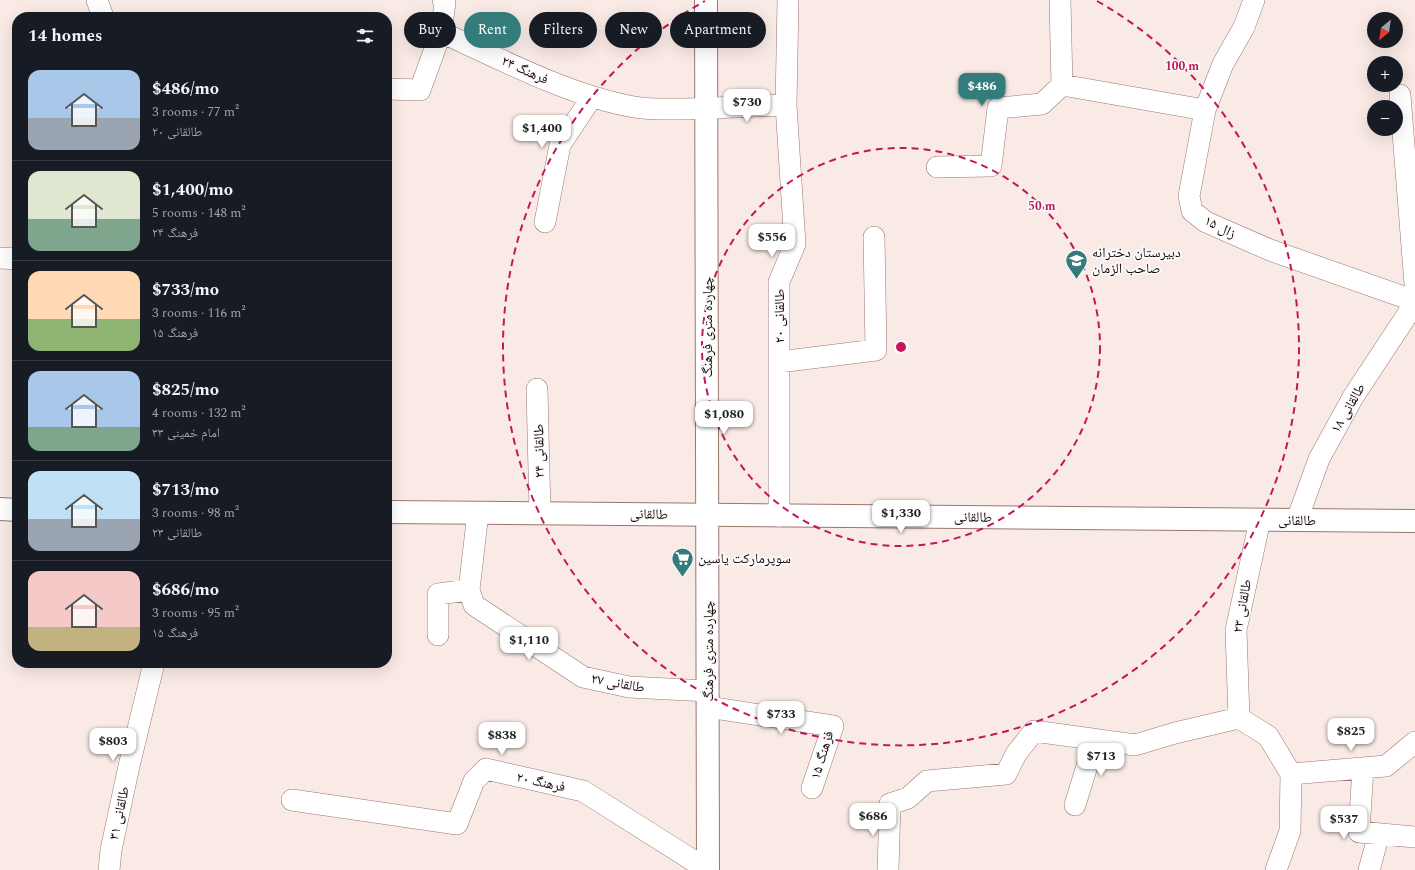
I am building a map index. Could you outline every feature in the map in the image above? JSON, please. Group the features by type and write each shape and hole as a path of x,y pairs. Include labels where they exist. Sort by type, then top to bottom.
{"main road":[{"name":"چهارده متری فرهنگ","path":"706,0 708,870"},
{"path":"0,510 12,510"},
{"name":"طالقانی","path":"392,512 1415,521"}],"street":[{"path":"97,0 101,12"},
{"path":"443,0 445,3 444,12"},
{"name":"طالقانی ۲۰","path":"779,516 779,282 795,244 786,104 788,0"},
{"path":"937,167 991,166 998,108 1042,104 1062,85 1060,0"},
{"name":"زال ۱۵","path":"1254,0 1244,27 1223,64 1204,110 1189,196 1192,211 1206,222 1270,250 1415,302"},
{"name":"فرهنگ ۲۴","path":"456,39 541,77 592,97 635,107 671,109 786,104"},
{"path":"392,88 420,90 435,48"},
{"path":"1062,85 1204,110"},
{"path":"1400,95 1415,284"},
{"path":"545,222 560,145 592,97"},
{"path":"779,362 876,350 874,237"},
{"path":"0,258 12,259"},
{"name":"طالقانی ۱۸","path":"1297,520 1322,452 1353,397 1415,302"},
{"name":"طالقانی ۲۴","path":"537,389 540,513"},
{"path":"438,635 438,594 469,590 478,513"},
{"name":"طالقانی ۲۳","path":"1238,718 1236,630 1260,520"},
{"name":"طالقانی ۲۷","path":"469,590 474,605 583,677 629,688 708,699"},
{"name":"طالقانی ۳۱","path":"109,870 129,766 153,668"},
{"name":"فرهنگ ۱۵","path":"708,699 833,726 812,788"},
{"path":"888,870 890,804 908,798 927,781 1006,774 1016,754 1034,731 1135,745 1175,733 1238,718 1268,736 1291,774 1290,831 1276,870"},
{"path":"1075,805 1095,740"},
{"path":"1291,774 1386,766 1415,742"},
{"path":"1363,768 1359,832 1415,837"},
{"name":"فرهنگ ۲۰","path":"292,800 457,824 474,781 486,769 583,791 708,870"},
{"path":"1369,870 1379,834"}],"place":[{"name":"دبیرستان دخترانه صاحب الزمان","path":"1076,280"},
{"name":"سوپرمارکت یاسین","path":"682,578"}]}
